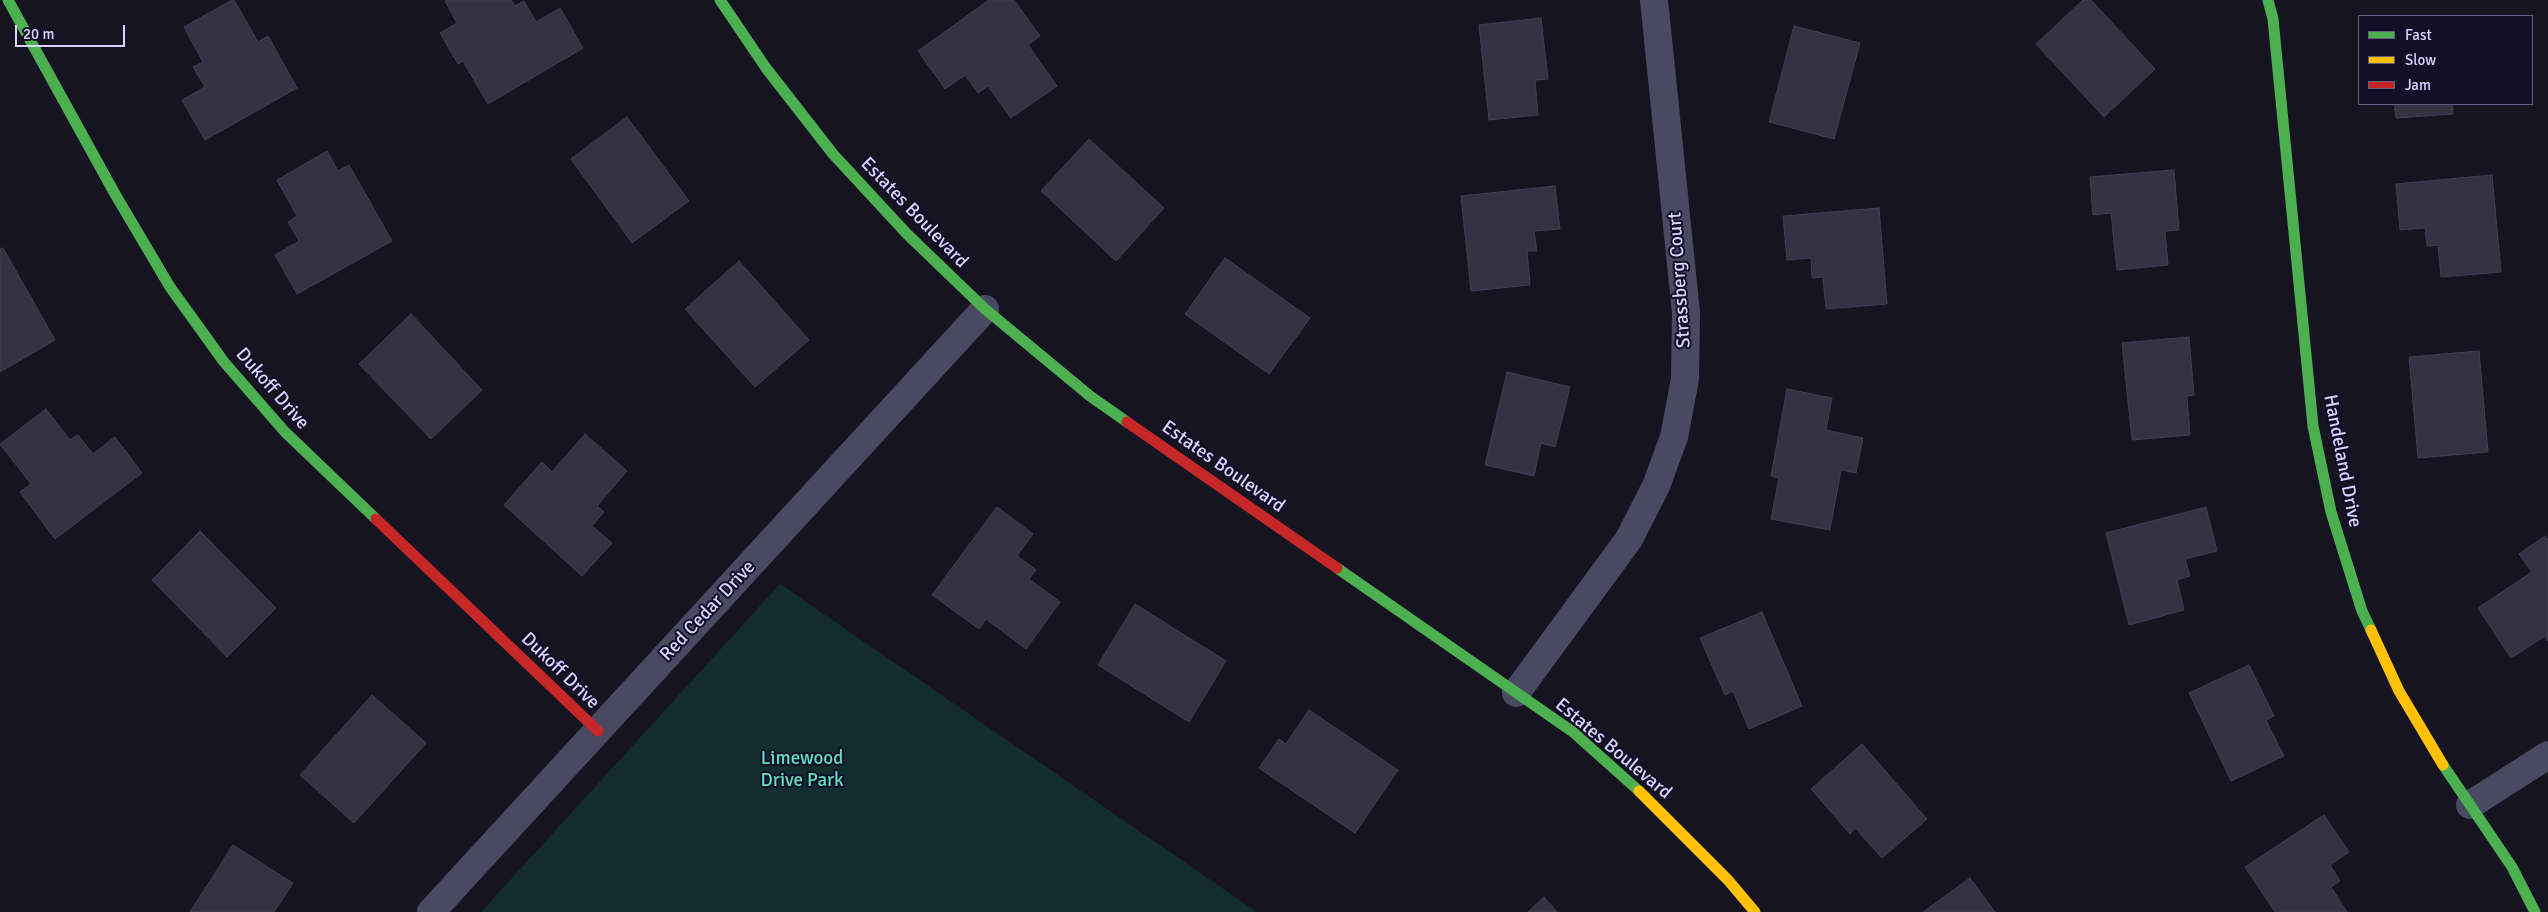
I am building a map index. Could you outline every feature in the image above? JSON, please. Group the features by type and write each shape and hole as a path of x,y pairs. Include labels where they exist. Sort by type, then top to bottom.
{"street":[{"name":"Dukoff Drive","path":"8,0 115,194 165,279 224,362 285,432 598,731"},
{"name":"Estates Boulevard","path":"720,0 766,68 833,154 907,234 985,310 1090,396 1573,732 1651,802 1728,880 1755,912"},
{"name":"Strassberg Court","path":"1516,693 1629,538 1656,486 1674,437 1685,379 1686,313 1654,0"},
{"name":"Handeland Drive","path":"2268,0 2273,19 2313,426 2331,512 2362,611 2399,691 2432,748 2512,867 2535,912"},
{"name":"Red Cedar Drive","path":"431,912 985,310"},
{"path":"2470,806 2548,755"}],"green space":[{"name":"Limewood Drive Park","path":"780,584 1257,912 481,912"}],"building":[{"path":"234,0 258,42 268,36 297,88 205,140 182,100 205,87 193,67 203,62 184,27"},
{"path":"511,0 515,6 524,1 536,22 560,8 583,48 488,104 463,61 458,64 440,33 457,23 445,1"},
{"path":"989,0 1014,0 1040,36 1028,45 1057,86 1011,118 988,86 978,93 965,75 945,89 918,51"},
{"path":"2083,0 2091,0 2155,69 2104,117 2036,44"},
{"path":"1541,18 1548,79 1535,80 1538,115 1489,120 1479,25"},
{"path":"1794,26 1860,43 1834,139 1769,122"},
{"path":"2394,105 2452,105 2453,114 2396,118"},
{"path":"627,117 689,201 632,243 571,159"},
{"path":"1089,139 1164,208 1116,261 1041,191"},
{"path":"327,151 338,171 349,165 392,241 297,294 275,255 299,241 288,222 297,216 277,180"},
{"path":"2174,170 2179,230 2165,231 2168,265 2117,270 2111,213 2093,215 2090,177"},
{"path":"2492,175 2501,272 2441,277 2438,245 2427,246 2425,228 2400,230 2396,184"},
{"path":"1555,186 1560,229 1534,231 1537,251 1527,251 1530,285 1471,291 1461,196"},
{"path":"1879,208 1887,304 1826,309 1823,277 1812,278 1811,258 1787,260 1783,216"},
{"path":"3,248 55,340 0,372 0,249"},
{"path":"1225,258 1310,318 1269,374 1185,314"},
{"path":"739,261 809,340 755,387 685,309"},
{"path":"411,314 482,390 431,439 359,364"},
{"path":"2189,337 2194,395 2187,396 2190,435 2132,440 2122,343"},
{"path":"2479,351 2488,452 2418,458 2409,357"},
{"path":"1507,372 1570,387 1555,447 1541,443 1534,476 1485,465"},
{"path":"1787,389 1832,398 1826,430 1863,438 1856,473 1841,470 1830,530 1771,519 1779,478 1771,476"},
{"path":"46,409 70,440 78,435 93,454 115,437 142,473 55,539 20,492 31,484 0,444"},
{"path":"585,434 627,471 597,506 604,512 592,526 612,543 582,576 504,505 542,462 552,472"},
{"path":"997,507 1033,534 1017,556 1036,570 1029,579 1060,602 1026,649 986,619 979,629 932,595"},
{"path":"2206,507 2217,551 2185,559 2190,576 2177,580 2184,610 2129,625 2106,533"},
{"path":"200,531 276,608 227,657 152,580"},
{"path":"2545,536 2548,540 2548,641 2545,636 2511,658 2478,608 2532,572 2519,554"},
{"path":"1135,604 1226,661 1189,722 1098,665"},
{"path":"1762,612 1802,706 1749,729 1733,691 1725,695 1700,638"},
{"path":"2249,665 2274,716 2266,720 2284,756 2231,781 2189,693"},
{"path":"372,695 426,743 354,823 300,775"},
{"path":"1309,710 1398,770 1355,833 1259,768 1279,739 1286,744"},
{"path":"1862,744 1927,819 1882,858 1855,828 1850,834 1811,789"},
{"path":"2324,815 2349,852 2330,865 2340,881 2331,887 2347,912 2275,912 2245,867"},
{"path":"233,845 293,883 274,912 190,912"},
{"path":"1970,878 1995,912 1923,912"},
{"path":"1544,897 1557,912 1528,912"}],"traffic: fast":[{"path":"8,0 115,194 170,287 224,362 285,432 376,519"},
{"path":"720,0 766,68 833,154 907,234 985,309 1090,396 1127,422"},
{"path":"2268,0 2273,19 2313,426 2331,512 2362,611 2371,630"},
{"path":"1337,568 1573,732 1639,791"},
{"path":"2443,765 2512,867 2535,912"}],"traffic: slow":[{"path":"2371,630 2399,691 2443,765"},
{"path":"1639,791 1728,880 1755,912"}],"traffic: jam":[{"path":"1127,422 1337,568"},
{"path":"376,519 598,731"}]}
